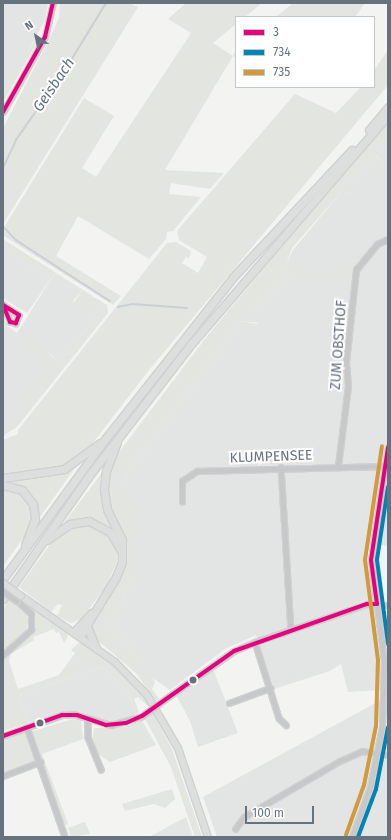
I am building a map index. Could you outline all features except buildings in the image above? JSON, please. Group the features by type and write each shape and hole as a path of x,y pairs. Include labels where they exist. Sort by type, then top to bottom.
{"highway":[{"path":"3,579 106,438 256,250 338,166 388,107"},
{"path":"3,599 120,435 244,279 388,116"},
{"path":"77,634 116,577 122,552 122,540 108,509 104,489 106,471 120,435"},
{"path":"3,478 64,469 106,438"},
{"path":"3,485 22,490 33,504 35,519 23,550"},
{"path":"45,541 70,524 89,521 110,532 122,552"},
{"path":"77,634 87,626 93,611"},
{"path":"87,626 96,648"}],"main road":[{"path":"3,583 96,648 138,683 164,719 178,748 208,837"}],"street":[{"path":"3,112 42,42 53,3"},
{"name":"ZUM OBSTHOF","path":"338,466 348,386 346,362 356,270 377,244 388,239"},
{"path":"352,837 364,808 378,753 386,660 371,560 388,447"},
{"name":"KLUMPENSEE","path":"182,502 180,487 190,474 281,467 385,466"},
{"path":"281,467 291,629"},
{"path":"3,591 31,614 31,630 3,655"},
{"path":"3,736 62,715 116,725 142,716 234,651 291,629 367,604 388,605"},
{"path":"255,642 279,718 286,725"},
{"path":"229,703 270,688"},
{"path":"88,720 88,737 101,769"},
{"path":"27,727 65,837"},
{"path":"235,829 244,817 340,761 362,751 388,755"},
{"path":"3,776 40,762"}],"shaded area":[{"path":"3,3 48,3 45,20 3,98"},
{"path":"60,3 129,3 138,7 3,224 3,128 49,40 59,18"},
{"path":"186,3 262,3 246,16 235,16 235,25 213,43 233,56 165,170 224,173 210,189 171,183 169,194 201,197 173,231 167,232 166,239 149,259 78,216 56,256 121,296 113,305 4,236 3,229 84,98 114,116 82,168 96,177 191,33 168,19"},
{"path":"293,3 365,3 356,16 277,16"},
{"path":"38,41 3,102 3,90 34,42"},
{"path":"388,50 388,85 149,370 89,448 66,465 3,476 3,440 18,434 18,430 167,243 176,242 191,251 189,259 186,257 182,263 198,273 207,257 179,240 177,231 295,94 336,113 360,88 375,88 375,69"},
{"path":"388,120 388,140 375,155 384,165 377,174 370,164 364,166 349,184 356,192 354,195 342,191 292,248 286,264 288,269 338,275 354,260 357,262 350,280 290,275 253,313 260,323 241,321 128,472 125,481 142,552 134,578 108,625 140,659 155,682 152,689 159,699 155,701 137,674 96,639 91,627 126,561 125,544 110,510 106,481 113,460 208,335"},
{"path":"388,140 388,546 369,543 367,556 382,663 382,690 348,692 341,664 330,671 274,689 256,635 225,649 170,690 151,677 140,659 108,625 134,578 125,481 128,472 241,321 258,324 253,313 290,275 286,264 293,250 342,191 354,195 349,184 364,166 370,164 376,170 384,165 375,154"},
{"path":"3,239 102,302 100,307 91,314 73,304 82,290 55,273 27,313 50,277 3,249"},
{"path":"3,249 50,277 27,313 3,298"},
{"path":"249,266 87,474 9,581 107,445"},
{"path":"55,273 82,290 73,301 100,307 102,302 107,305 59,362 48,352 59,368 3,432 3,315 7,326 17,333"},
{"path":"107,305 108,313 17,427 3,436 3,425 16,417 20,398 49,372 23,343 23,339 27,336 59,362"},
{"path":"79,462 38,520 34,501 29,493 17,485 3,483 3,481 56,474"},
{"path":"104,470 102,483 119,538 107,527 93,520 64,523"},
{"path":"3,487 13,488 27,498 33,513 29,530 3,566"},
{"path":"84,522 104,529 118,550 118,560 106,587 81,619 71,623 57,616 62,605 58,604 51,612 19,587 54,539 65,528"},
{"path":"9,600 24,610 29,621 24,635 3,652 3,609"},
{"path":"27,605 66,632 68,636 64,643 59,632 56,633 54,629 33,637 34,640 11,654 9,661 18,689 59,675 75,653 71,650 80,642 110,662 151,703 148,706 138,697 134,699 139,712 137,714 127,691 101,667 19,696 29,723 3,731 3,657 31,633 34,620"},
{"path":"101,667 127,691 137,714 115,722 66,712 29,723 19,696"},
{"path":"213,669 238,733 198,747 190,721 176,695"},
{"path":"381,700 374,755 388,758 388,837 217,837 203,797"},
{"path":"152,712 172,749 202,837 195,837 171,767 144,717"},
{"path":"73,719 81,721 83,739 42,754 68,824 63,826 30,732"},
{"path":"141,719 156,745 110,762 98,754 93,738 94,728 128,726"},
{"path":"26,732 37,761 3,774 3,741"},
{"path":"172,789 175,799 165,808 154,804 125,811 122,804"},
{"path":"186,817 193,837 149,837"},
{"path":"85,822 90,834 71,837 68,828"}],"waterway":[{"name":"Geisbach","path":"3,168 16,140 67,67 106,3"},
{"name":"Geisbach","path":"3,226 16,240 110,301"},
{"path":"118,307 132,304 187,308"}],"transit line":[{"name":"3","path":"3,112 45,37 53,3"},
{"name":"3","path":"3,305 19,315 16,323 10,322 3,305"},
{"name":"735","path":"346,835 364,785 376,726 378,660 365,560 382,446"},
{"name":"3","path":"377,604 371,560 388,447"},
{"name":"734","path":"388,487 377,560 388,644"},
{"name":"3","path":"3,736 62,715 77,715 106,725 126,723 142,716 234,651 367,604 377,604"},
{"name":"734","path":"358,837 376,789 388,727"}]}
